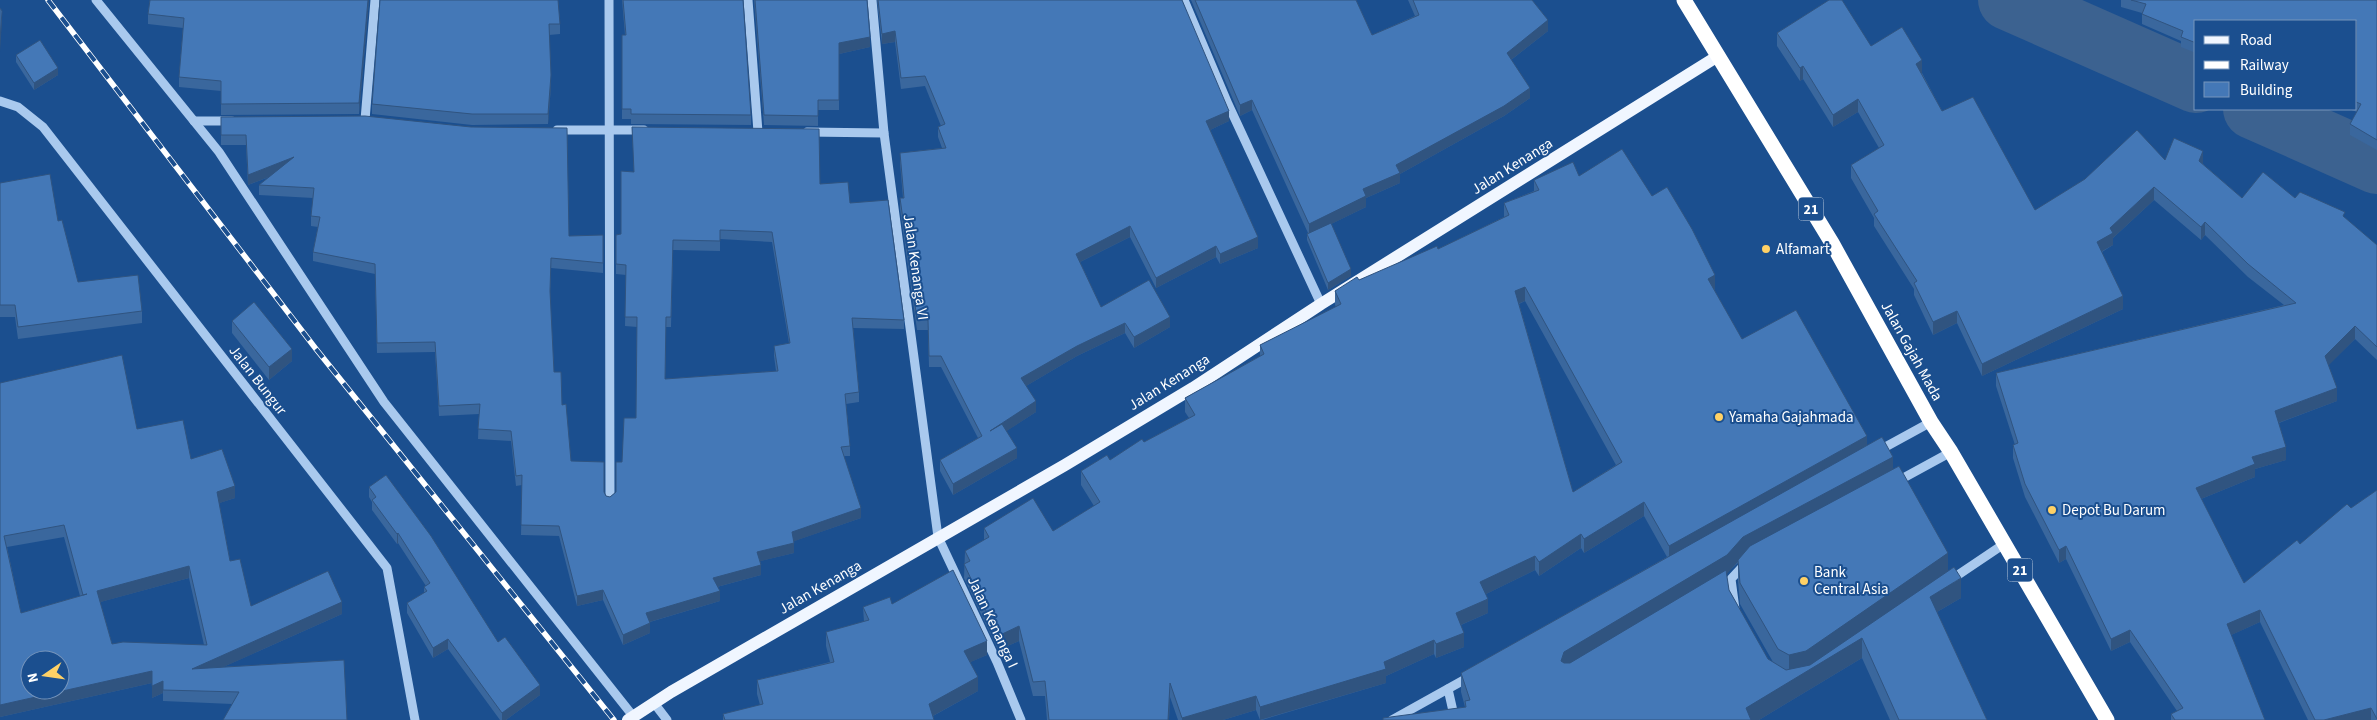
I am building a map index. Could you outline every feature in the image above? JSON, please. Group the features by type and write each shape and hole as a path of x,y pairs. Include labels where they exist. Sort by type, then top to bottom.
{"highway":[{"name":"Jalan Gajah Mada","path":"1684,0 1832,243 1930,422 1951,452 2107,720"}],"main road":[{"name":"Jalan Kenanga","path":"631,718 938,537 1065,465 1193,388 1322,304 1718,56"}],"street":[{"path":"96,0 219,152 384,402 631,718"},
{"path":"374,121 360,120 375,0"},
{"path":"609,0 610,501"},
{"path":"748,0 763,132 748,132"},
{"name":"Jalan Kenanga VI","path":"872,0 884,133 938,537"},
{"path":"1184,0 1228,104 1322,304"},
{"name":"Jalan Bungur","path":"0,101 18,106 43,127 387,568 414,720"},
{"path":"194,121 242,121"},
{"path":"551,130 649,130"},
{"path":"797,132 884,133"},
{"path":"1870,455 1930,422"},
{"path":"1892,485 1951,452"},
{"name":"Jalan Kenanga I","path":"938,537 997,662 1021,720"},
{"path":"1939,588 2004,544"},
{"path":"1738,614 1727,581 1746,562 1755,558"},
{"path":"1392,720 1483,670"},
{"path":"1448,689 1455,720"},
{"path":"654,703 666,720"}],"building":[{"path":"150,0 368,0 359,103 221,104 221,81 179,77 184,18 148,14"},
{"path":"380,0 558,0 560,24 549,24 551,75 548,114 472,114 372,104"},
{"path":"623,0 743,0 751,115 631,114 631,109 622,109 622,35 626,35"},
{"path":"755,0 867,0 870,37 839,43 839,100 818,100 818,116 764,115"},
{"path":"878,0 1182,0 1229,111 1206,121 1258,237 1220,254 1216,246 1156,278 1130,226 1076,254 1101,307 1149,280 1170,317 1134,337 1125,323 1077,346 1021,378 1036,401 990,431 1002,424 1017,448 953,484 940,460 982,436 941,356 929,356 928,320 917,319 900,198 904,198 900,153 946,148 938,127 945,124 925,76 901,78 895,31 882,34"},
{"path":"1195,0 1356,0 1372,35 1419,15 1413,0 1532,0 1548,20 1507,53 1530,88 1504,106 1396,165 1400,173 1363,189 1366,196 1309,224 1252,100 1240,105"},
{"path":"1829,0 1842,0 1871,46 1902,27 1922,60 1916,64 1942,111 1973,97 2035,210 2085,179 2137,130 2165,160 2174,138 2203,151 2199,161 2242,198 2263,172 2295,198 2300,192 2345,212 2343,216 2377,245 2377,347 2355,326 2325,356 2337,388 2275,411 2286,447 2252,457 2255,464 2196,488 2244,583 2297,540 2300,544 2347,504 2351,508 2377,490 2377,719 2371,708 2324,720 2315,720 2260,610 2227,624 2265,720 2175,720 2171,714 2183,708 2130,630 2111,639 2066,546 2059,550 2025,484 2013,445 2018,443 1996,373 2296,303 2248,264 2205,222 2201,227 2154,187 2110,228 2113,233 2097,242 2123,296 1982,364 1957,311 1933,322 1914,283 1917,281 1874,214 1878,211 1851,165 1884,145 1858,99 1833,115 1803,66 1800,68 1777,33"},
{"path":"2131,0 2377,0 2377,140 2350,124 2361,104 2357,102 2357,20 2194,20 2194,42 2181,37 2183,31 2142,14 2146,4"},
{"path":"0,8 2,11 0,40"},
{"path":"40,40 58,68 34,83 16,55"},
{"path":"365,116 471,127 567,128 569,236 603,235 603,263 551,258 550,291 554,372 561,372 562,405 566,404 571,461 604,462 604,492 606,496 610,497 616,492 616,462 622,462 624,418 636,418 637,317 625,317 626,265 616,264 616,235 621,234 621,171 634,172 632,127 819,129 820,184 848,182 850,203 888,200 904,320 852,318 859,392 845,394 850,446 841,447 861,508 792,532 794,543 757,552 761,565 713,578 720,591 646,613 650,623 623,635 603,590 577,596 559,526 521,525 522,475 516,476 511,431 478,429 480,404 439,406 435,342 377,343 375,264 313,252 320,217 311,216 314,188 259,185 294,157 248,175 246,135 221,135 221,117","holes":["720,230 772,232 790,343 774,346 778,371 665,379 666,317 671,317 673,240 720,241"]},
{"path":"1622,149 1652,196 1667,187 1692,229 1715,275 1708,279 1742,339 1796,310 1867,436 1669,546 1644,502 1584,539 1581,534 1539,562 1535,556 1480,582 1488,599 1456,613 1464,633 1436,644 1434,640 1384,662 1386,669 1260,707 1256,696 1182,718 1170,683 1168,720 1049,720 1045,681 1033,682 1019,626 998,636 964,564 970,561 965,551 989,537 984,528 1033,498 1053,531 1100,502 1081,471 1107,455 1110,460 1142,439 1144,442 1195,415 1185,398 1264,354 1260,345 1341,304 1335,291 1357,277 1359,280 1437,246 1438,249 1509,215 1504,203 1539,190 1534,180 1573,162 1579,176","holes":["1525,287 1622,462 1573,492 1515,291"]},
{"path":"50,174 58,221 62,220 78,282 138,275 142,311 18,327 15,305 0,305 0,183"},
{"path":"1331,223 1351,269 1328,283 1307,234"},
{"path":"254,302 292,349 269,367 232,321"},
{"path":"122,355 137,429 183,420 191,459 222,449 235,486 217,492 230,561 240,559 251,606 328,571 342,602 192,669 344,660 347,720 223,720 239,692 163,690 163,681 152,686 152,671 70,689 70,650 20,650 20,700 22,700 0,705 0,383","holes":["64,525 83,595 87,594 21,613 4,536","189,566 207,645 123,642 112,644 97,591"]},
{"path":"1882,437 1893,457 1743,537 1727,555 1564,652 1561,661 1570,663 1726,570 1729,590 1768,659 1786,670 1810,665 1954,567 1961,578 1930,597 1987,720 1899,720 1862,638 1746,708 1751,720 1383,720 1383,718 1466,707 1465,701 1470,700 1461,673"},
{"path":"1899,466 1948,553 1806,651 1789,655 1778,649 1740,583 1738,560 1750,546"},
{"path":"386,475 431,536 498,642 505,637 540,685 502,713 448,639 433,648 407,603 427,591 424,587 430,583 398,533 372,500 376,497 369,487"},
{"path":"953,570 987,641 964,651 978,677 929,704 934,720 725,720 723,714 763,704 757,680 834,662 826,632 869,620 863,607 890,597 892,604"}],"waterway":[{"path":"2008,0 2194,82"},
{"path":"2255,110 2377,164"}],"railway":[{"path":"48,0 316,349 614,720"}],"place":[{"name":"Alfamart","path":"1766,249"},
{"name":"Yamaha Gajahmada","path":"1719,417"},
{"name":"Depot Bu Darum","path":"2052,510"},
{"name":"Bank Central Asia","path":"1804,581"}]}
